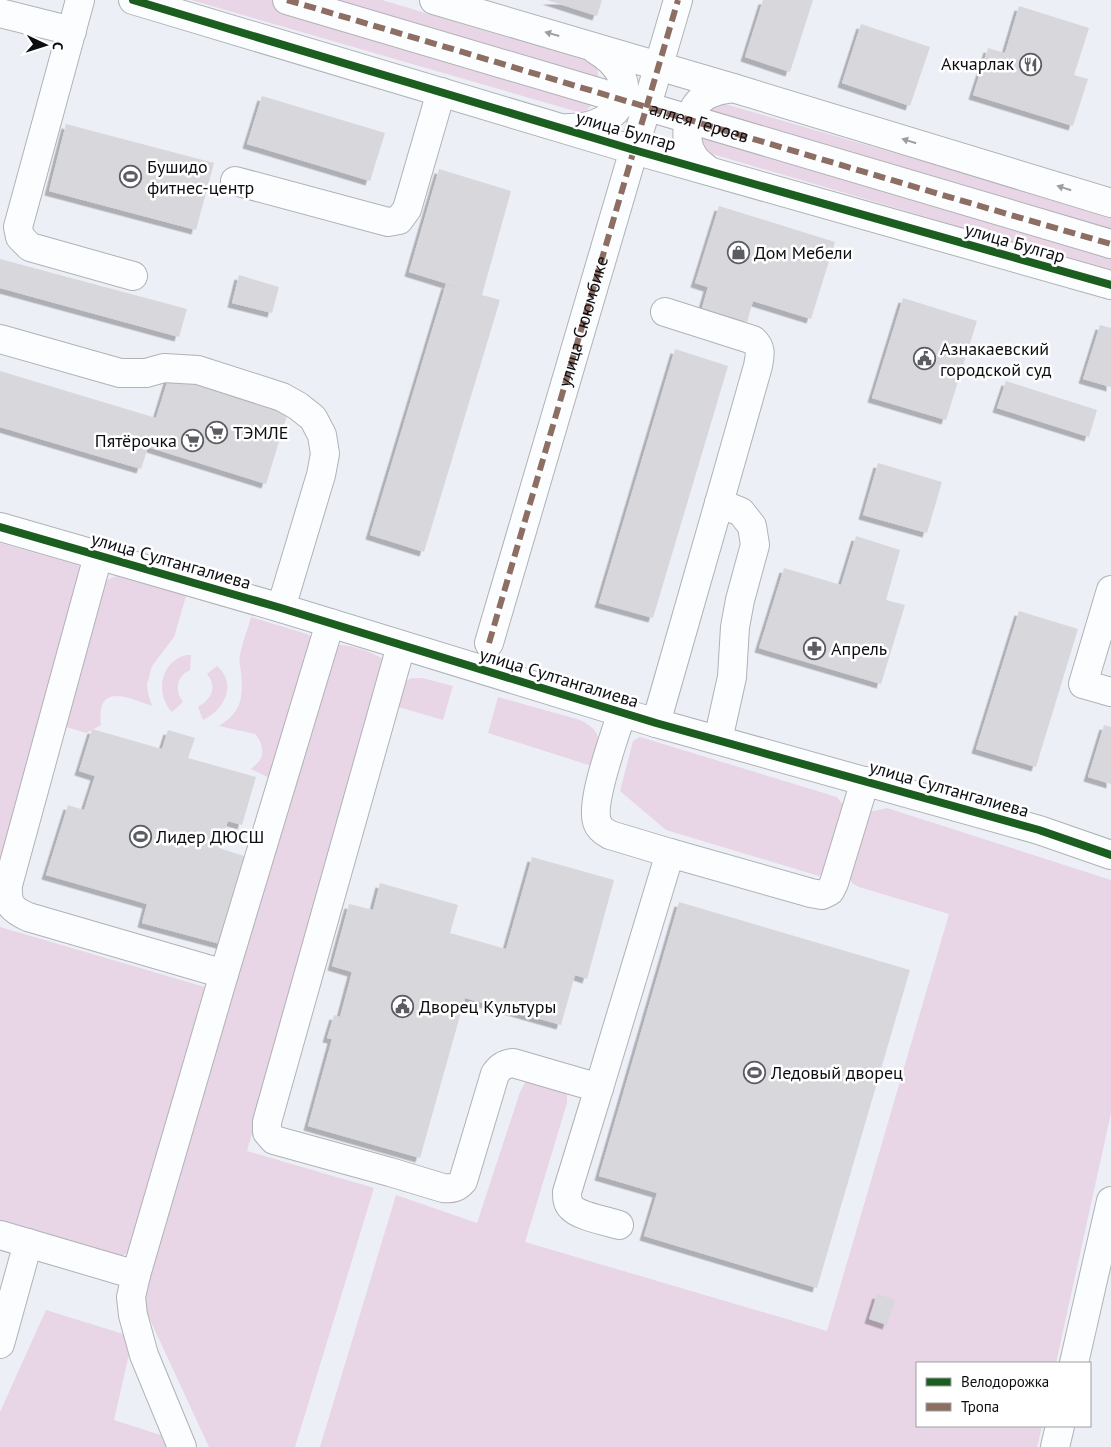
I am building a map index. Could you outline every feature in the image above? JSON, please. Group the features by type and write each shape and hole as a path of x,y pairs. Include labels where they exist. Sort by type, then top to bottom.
{"street":[{"path":"80,0 18,228 20,237 30,246 133,276"},
{"name":"улица Булгар","path":"133,0 634,150 1111,286"},
{"name":"аллея Героев","path":"287,0 1111,244"},
{"path":"434,0 1111,202"},
{"name":"улица Сююмбике","path":"490,643 634,150 635,103 666,68 678,0"},
{"path":"666,68 693,0"},
{"path":"0,13 72,31"},
{"path":"564,128 578,128 600,123 635,103 618,69 600,52 589,45"},
{"path":"708,170 693,156 689,148 687,130 693,110 707,96 723,89 734,88"},
{"path":"235,181 388,222 399,220 407,209 440,92"},
{"path":"656,723 758,366 760,351 758,344 753,340 665,312"},
{"path":"0,339 120,373 146,373 164,368 198,370 282,397 298,406 313,418 322,435 325,454 321,475 281,608"},
{"path":"718,740 732,677 740,600 755,545 752,526 741,512 719,503"},
{"name":"улица Султангалиева","path":"0,527 281,608 656,723 1039,830 1111,855"},
{"path":"98,556 8,885 10,905 17,912 28,917 224,974"},
{"path":"1111,590 1083,684 1111,692"},
{"path":"182,1447 144,1355 133,1315 131,1297 224,974 330,623"},
{"path":"401,646 266,1126 267,1132 274,1140 451,1189 463,1181 495,1074 499,1068 513,1062 599,1088"},
{"path":"622,712 595,801 597,823 602,830 610,835 670,853 822,895 830,891 834,883 865,781"},
{"path":"619,1225 579,1213 571,1208 567,1201 567,1192 670,853"},
{"path":"1074,1362 1111,1201"},
{"path":"0,1235 136,1275"},
{"path":"2,1332 28,1243"},
{"path":"1055,1447 1060,1427"}],"shaded area":[{"path":"191,0 382,0 593,63 599,78 597,92 589,108 578,112"},
{"path":"718,102 1111,216 1111,271 702,151 697,143 702,113"},
{"path":"0,543 77,565 81,568 0,892"},
{"path":"116,576 186,596 174,637 152,666 147,684 152,706 124,697 116,696 109,698 103,703 101,725 86,733 60,725 99,589 107,580"},
{"path":"251,617 312,637 276,781 251,769 260,760 262,753 261,743 255,734 219,726 233,715 240,703 242,688 240,657"},
{"path":"335,645 353,647 372,653 383,659 384,667 247,1151 374,1188 295,1447 209,1447 146,1311 146,1282"},
{"path":"186,655 191,655 190,670 182,676 178,684 178,693 183,702 172,712 163,696 163,679 170,664"},
{"path":"217,666 227,681 226,696 217,710 203,720 198,707 212,693 212,684 207,674"},
{"path":"412,678 422,678 453,686 443,720 392,705 404,682"},
{"path":"498,697 580,720 588,725 597,734 599,745 595,767 488,733"},
{"path":"640,737 837,797 844,806 826,871 819,876 666,830 620,791 633,741"},
{"path":"887,808 1111,880 1111,1113 1056,1362 916,1362 916,1427 1042,1427 1037,1447 320,1447 396,1195 477,1223 520,1092 527,1079 562,1086 567,1094 567,1103 525,1242 827,1331 949,914 859,887 852,883 850,878 869,812"},
{"path":"0,927 205,987 133,1242 126,1254 116,1259 0,1227"},
{"path":"46,1310 133,1337 114,1420 170,1438 167,1447 0,1447 0,1412"}],"building":[{"path":"547,0 602,0 597,16"},
{"path":"763,0 813,0 790,72 745,57"},
{"name":"Акчарлак","path":"1019,6 1089,28 1074,75 1088,79 1073,126 973,95 988,48 1005,53"},
{"path":"861,24 930,47 910,106 842,83"},
{"path":"262,96 385,133 370,181 247,144"},
{"name":"Бушидо фитнес-центр","path":"66,124 214,163 196,230 49,191"},
{"path":"439,169 511,191 482,295 500,300 424,552 370,535 446,284 464,289 409,272"},
{"path":"719,206 835,242 811,319 753,301 747,322 702,308 708,287 695,283"},
{"path":"0,259 187,309 179,337 0,288"},
{"path":"239,275 279,287 272,313 232,303"},
{"name":"Азнакаевский городской суд","path":"903,298 977,321 946,420 872,398"},
{"path":"1100,325 1111,328 1111,387 1083,379"},
{"path":"675,349 728,366 653,618 599,603"},
{"path":"0,371 156,418 169,376 288,412 266,484 148,447 141,469 0,427"},
{"path":"1006,381 1097,410 1089,437 997,408"},
{"path":"878,463 942,482 927,533 863,515"},
{"path":"856,536 900,550 886,600 905,605 881,684 759,648 784,568 841,585"},
{"path":"1019,611 1078,629 1036,767 976,749"},
{"path":"1104,725 1111,727 1111,784 1088,777"},
{"name":"Лидер ДЮСШ","path":"92,729 162,749 168,730 195,738 188,758 256,777 242,825 228,821 219,848 250,858 224,945 142,923 147,904 46,875 68,805 84,810 95,776 79,771"},
{"name":"Дворец Культуры","path":"532,857 614,880 587,979 575,975 561,1025 465,998 420,1158 308,1126 332,1039 327,1038 334,1015 340,1017 352,972 332,966 349,904 373,910 380,883 458,905 450,933 506,949"},
{"name":"Ледовый дворец","path":"679,902 910,970 817,1288 644,1236 657,1193 599,1176"},
{"path":"877,1294 895,1300 887,1325 869,1319"}],"marked path":[{"path":"287,0 1111,244"},
{"path":"489,643 678,0"}],"cycle path":[{"path":"133,0 634,150 1111,285"},
{"path":"0,527 281,608 656,723 1039,830 1111,855"}],"place":[{"name":"Акчарлак","path":"1030,64"},
{"name":"Бушидо фитнес-центр","path":"131,177"},
{"name":"Дом Мебели","path":"738,253"},
{"name":"Азнакаевский городской суд","path":"924,359"},
{"name":"ТЭМЛЕ","path":"217,433"},
{"name":"Пятёрочка","path":"193,441"},
{"name":"Апрель","path":"815,649"},
{"name":"Лидер ДЮСШ","path":"140,837"},
{"name":"Дворец Культуры","path":"403,1007"},
{"name":"Ледовый дворец","path":"755,1073"}]}
